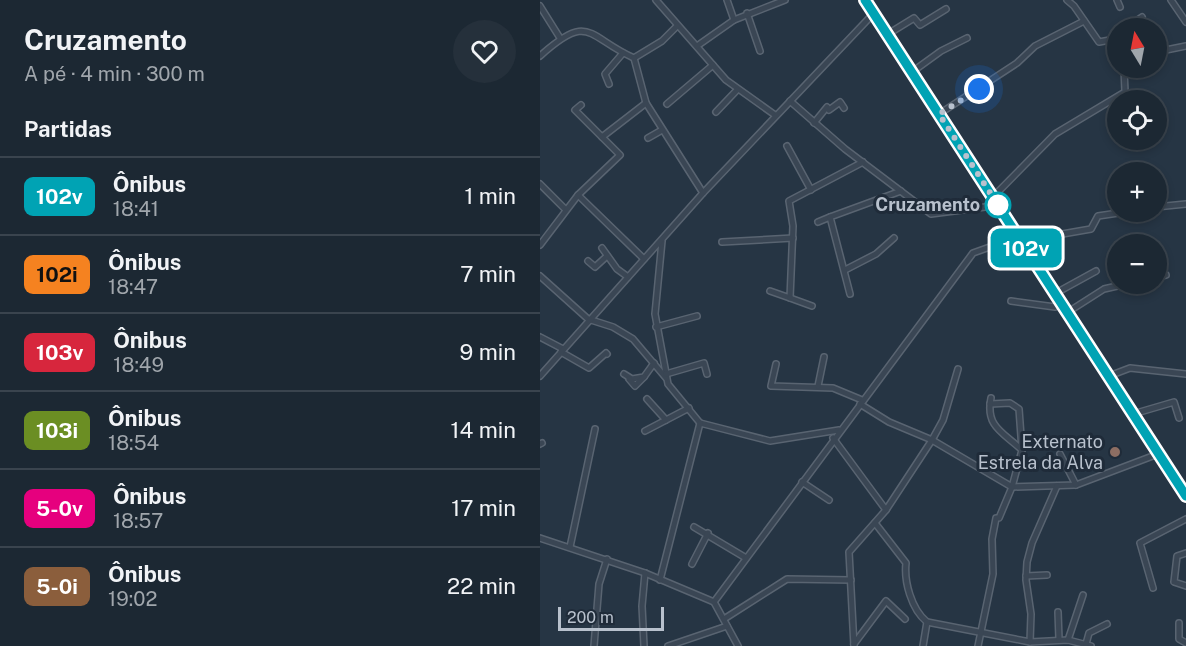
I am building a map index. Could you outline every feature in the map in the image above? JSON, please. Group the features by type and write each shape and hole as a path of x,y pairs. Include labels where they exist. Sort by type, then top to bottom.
{"main road":[{"path":"866,0 1186,496"}],"street":[{"path":"545,0 540,4 560,38"},
{"path":"656,0 676,26 737,90 775,115"},
{"path":"727,0 734,20"},
{"path":"697,46 747,13 785,0"},
{"path":"1067,0 1099,42 1107,41"},
{"path":"1117,0 1120,7"},
{"path":"1171,0 1186,22"},
{"path":"1176,7 1180,0"},
{"path":"888,34 914,18 920,25 946,9"},
{"path":"747,13 760,51"},
{"path":"540,376 588,319 703,193 874,13"},
{"path":"939,114 1017,63 1035,46 1084,21"},
{"path":"634,58 662,41 676,26"},
{"path":"540,56 560,38 579,32 590,32 634,58"},
{"path":"912,72 941,51 967,38"},
{"path":"1167,50 1186,46"},
{"path":"609,84 605,74 623,53"},
{"path":"634,58 645,103 703,193"},
{"path":"667,104 713,65"},
{"path":"790,101 814,123 931,214 985,207 1055,134 1125,92 1124,78"},
{"path":"716,112 737,90"},
{"path":"814,123 827,107 829,110 840,102 844,108"},
{"path":"602,137 645,103"},
{"path":"540,244 578,195 620,155 575,110 581,105"},
{"path":"648,138 662,130"},
{"path":"788,146 811,190"},
{"path":"790,298 793,237 789,201 863,162"},
{"path":"540,184 566,209"},
{"path":"818,222 901,191"},
{"path":"578,195 644,259"},
{"path":"1167,206 1186,204"},
{"path":"1022,241 1091,229 1098,216 1107,215"},
{"path":"830,218 850,294"},
{"path":"714,602 833,438 973,253 1001,243 1017,233"},
{"path":"722,242 793,237"},
{"path":"845,270 876,254 894,238"},
{"path":"662,239 656,327 667,377"},
{"path":"602,248 628,277"},
{"path":"588,261 595,267 608,256"},
{"path":"1056,293 1096,271"},
{"path":"540,276 588,319 621,330 638,343 667,377 679,398 700,423 770,441 839,430"},
{"path":"540,287 547,282"},
{"path":"1068,312 1107,288"},
{"path":"770,291 812,306"},
{"path":"1011,301 1055,307 1062,303"},
{"path":"656,327 697,316"},
{"path":"540,337 589,368 607,354"},
{"path":"818,386 824,357"},
{"path":"626,376 644,377 654,363"},
{"path":"667,377 704,363 707,374"},
{"path":"776,364 771,386 835,388 861,402 889,422 932,440 1012,487 1076,485 1158,454"},
{"path":"1109,376 1130,368 1186,374"},
{"path":"854,645 849,552 886,510 932,440 943,420 958,369"},
{"path":"678,413 679,398"},
{"path":"647,399 666,420"},
{"path":"978,646 993,574 992,539 996,518 999,518 1012,487 1022,450 1019,410 1010,403 990,401 990,416 994,427 1022,450"},
{"path":"1133,414 1174,402 1179,418"},
{"path":"645,431 689,408"},
{"path":"660,580 700,423"},
{"path":"570,547 595,429"},
{"path":"833,438 886,510"},
{"path":"1060,454 1076,485"},
{"path":"1178,483 1186,480"},
{"path":"802,482 829,500"},
{"path":"1030,644 1031,614 1026,576 1032,543 1057,486"},
{"path":"1153,588 1139,545 1186,519"},
{"path":"875,523 906,563 904,575 917,610 927,622 1030,644 1059,639 1088,645 1089,633 1107,624"},
{"path":"694,527 708,533 746,558"},
{"path":"692,564 708,533"},
{"path":"540,538 607,559 714,602 738,646"},
{"path":"1186,553 1178,556 1174,582 1186,586"},
{"path":"594,646 599,584 607,559"},
{"path":"644,646 642,606 645,573"},
{"path":"1026,576 1047,575"},
{"path":"724,619 787,579 851,580"},
{"path":"1068,640 1083,595"},
{"path":"854,645 886,601 905,619"},
{"path":"1058,612 1059,639"},
{"path":"923,646 927,622"},
{"path":"1179,623 1179,639 1186,643"},
{"path":"668,646 728,626"}],"bus line":[{"name":"102v","path":"865,0 1186,496"}],"place":[{"name":"Cruzamento","path":"998,205"},
{"name":"Externato Estrela da Alva","path":"1115,452"}],"route":[{"path":"979,89 939,114 998,205"}]}
